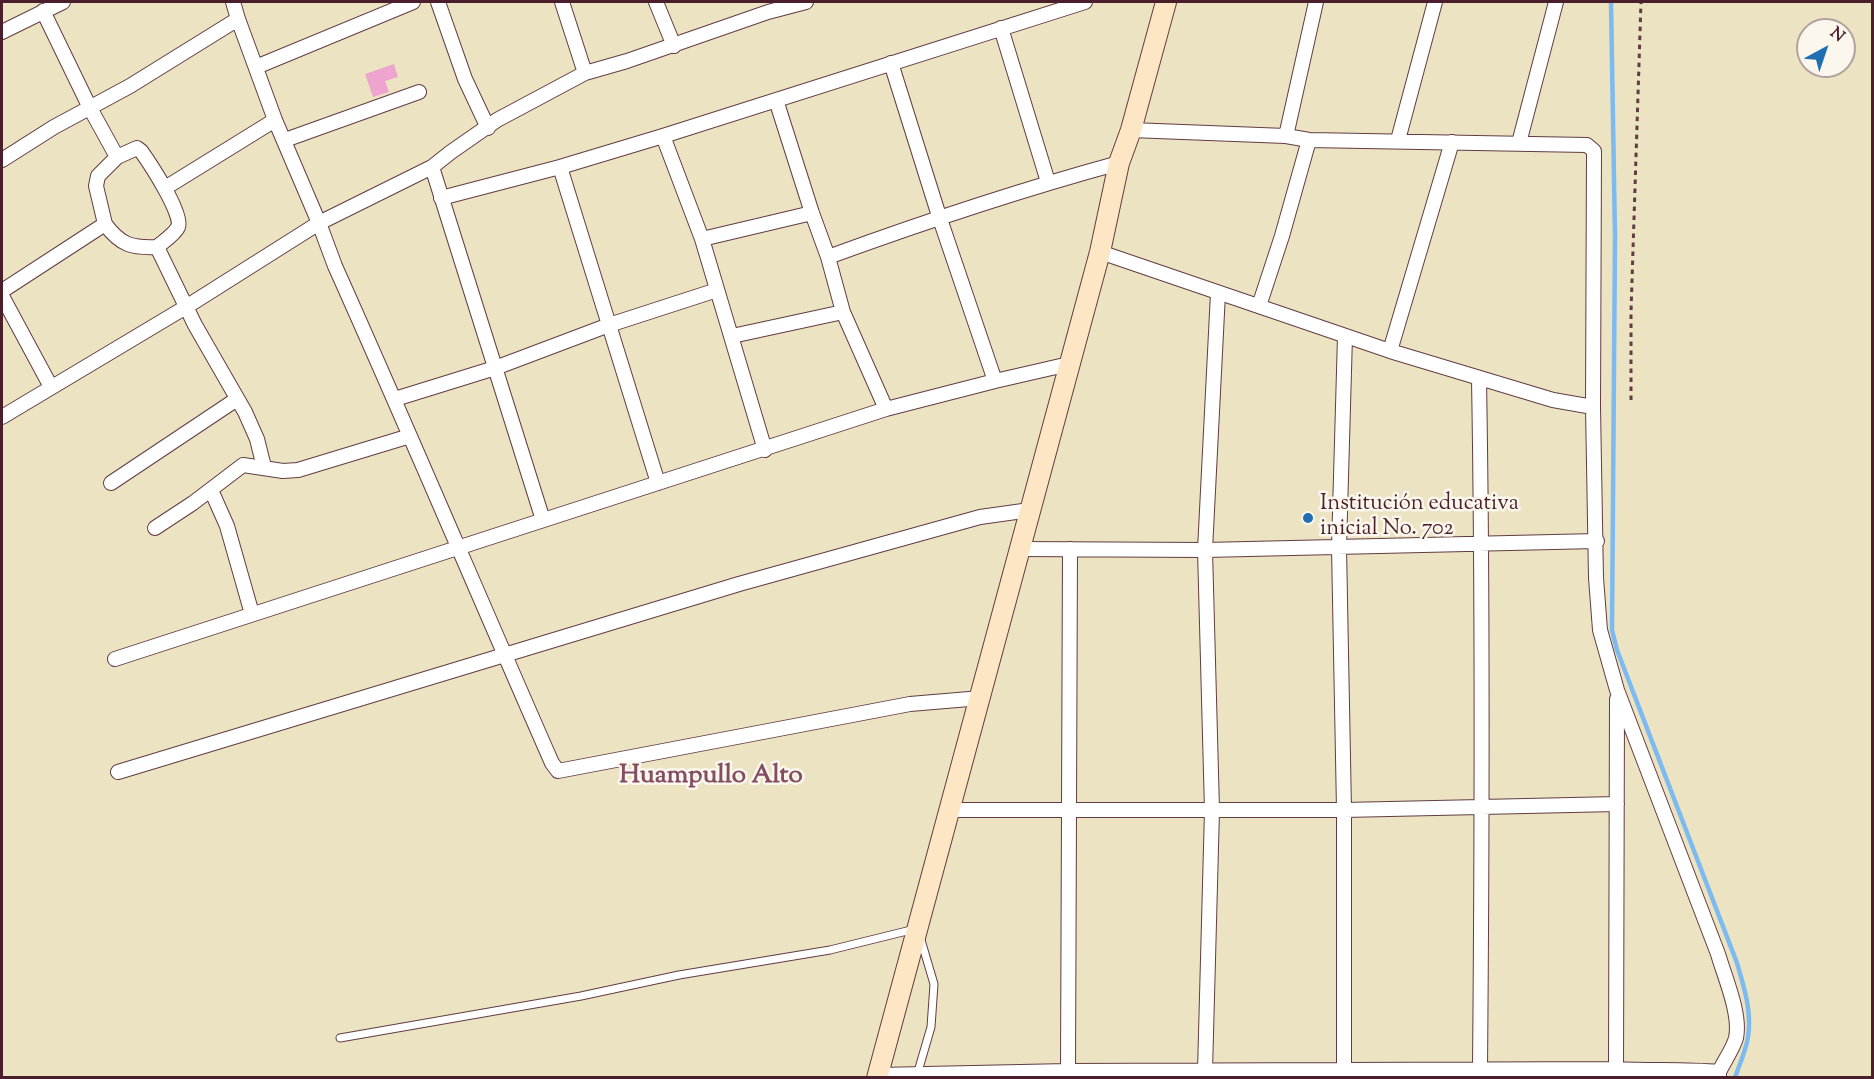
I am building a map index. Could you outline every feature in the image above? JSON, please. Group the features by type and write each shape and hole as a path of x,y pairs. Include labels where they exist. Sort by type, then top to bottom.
{"main road":[{"path":"878,1076 1100,252 1119,163 1131,130 1166,2"}],"street":[{"path":"2,32 63,2"},
{"path":"235,2 238,19 275,120 335,266 552,763 560,771 910,704 981,698"},
{"path":"256,67 413,2"},
{"path":"438,2 465,79 488,128"},
{"path":"562,2 585,73"},
{"path":"656,2 674,46"},
{"path":"2,417 186,308 319,223 432,167 497,120 585,73 674,46 767,7 806,2"},
{"path":"441,198 560,167 1085,2"},
{"path":"1286,136 1316,2"},
{"path":"1398,140 1436,2"},
{"path":"1519,143 1556,2"},
{"path":"43,11 90,108 117,157"},
{"path":"2,160 54,127 130,86 238,19"},
{"path":"1001,28 1048,182"},
{"path":"891,63 939,216 995,381"},
{"path":"285,140 419,92"},
{"path":"776,100 828,257 843,312 886,409"},
{"path":"165,188 275,120"},
{"path":"878,1076 1068,1071 1616,1069 1719,1075 1736,1038 1737,1018 1718,954 1617,690 1599,621 1593,407 1594,151 1587,145 1309,140 1286,136 1131,130"},
{"path":"663,135 702,239 765,450"},
{"path":"1259,306 1282,236 1309,140"},
{"path":"1390,351 1452,142"},
{"path":"137,148 165,188 179,225 158,247 132,247 111,232 105,224 97,180 98,176 117,157 137,148"},
{"path":"828,257 939,216 1048,182 1119,163"},
{"path":"432,167 543,520"},
{"path":"560,167 658,483"},
{"path":"702,239 812,213"},
{"path":"51,387 2,294 105,224"},
{"path":"158,247 186,308 237,399 257,440 264,467"},
{"path":"1100,252 1345,336 1479,379 1553,400 1593,407"},
{"path":"394,399 495,368 609,325 717,290"},
{"path":"1205,1071 1212,810 1204,550 1218,293"},
{"path":"732,336 843,312"},
{"path":"1344,1071 1344,810 1339,547 1345,336"},
{"path":"115,659 886,409 1069,364"},
{"path":"1479,379 1482,543 1480,1070"},
{"path":"111,483 237,399"},
{"path":"155,528 243,465 283,471 298,470 410,436"},
{"path":"211,490 227,526 252,614"},
{"path":"118,772 739,584 980,517 1030,510"},
{"path":"1019,549 1204,550 1597,541"},
{"path":"1068,1071 1070,549"},
{"path":"1616,1069 1617,690"},
{"path":"949,810 1344,810 1617,804"}],"lane":[{"path":"340,1038 581,996 680,975 830,950 917,928 934,984 931,1027 917,1076"}],"path":[{"path":"1631,400 1631,312 1641,2"}],"building":[{"path":"394,64 398,77 385,81 389,92 373,97 365,74"}],"waterway":[{"path":"1611,2 1615,237 1612,630 1617,650 1737,963 1747,999 1748,1037 1735,1078"}],"place":[{"name":"Institución educativa inicial No. 702","path":"1308,518"}],"district":[{"name":"Huampullo Alto","path":"711,778"}]}
